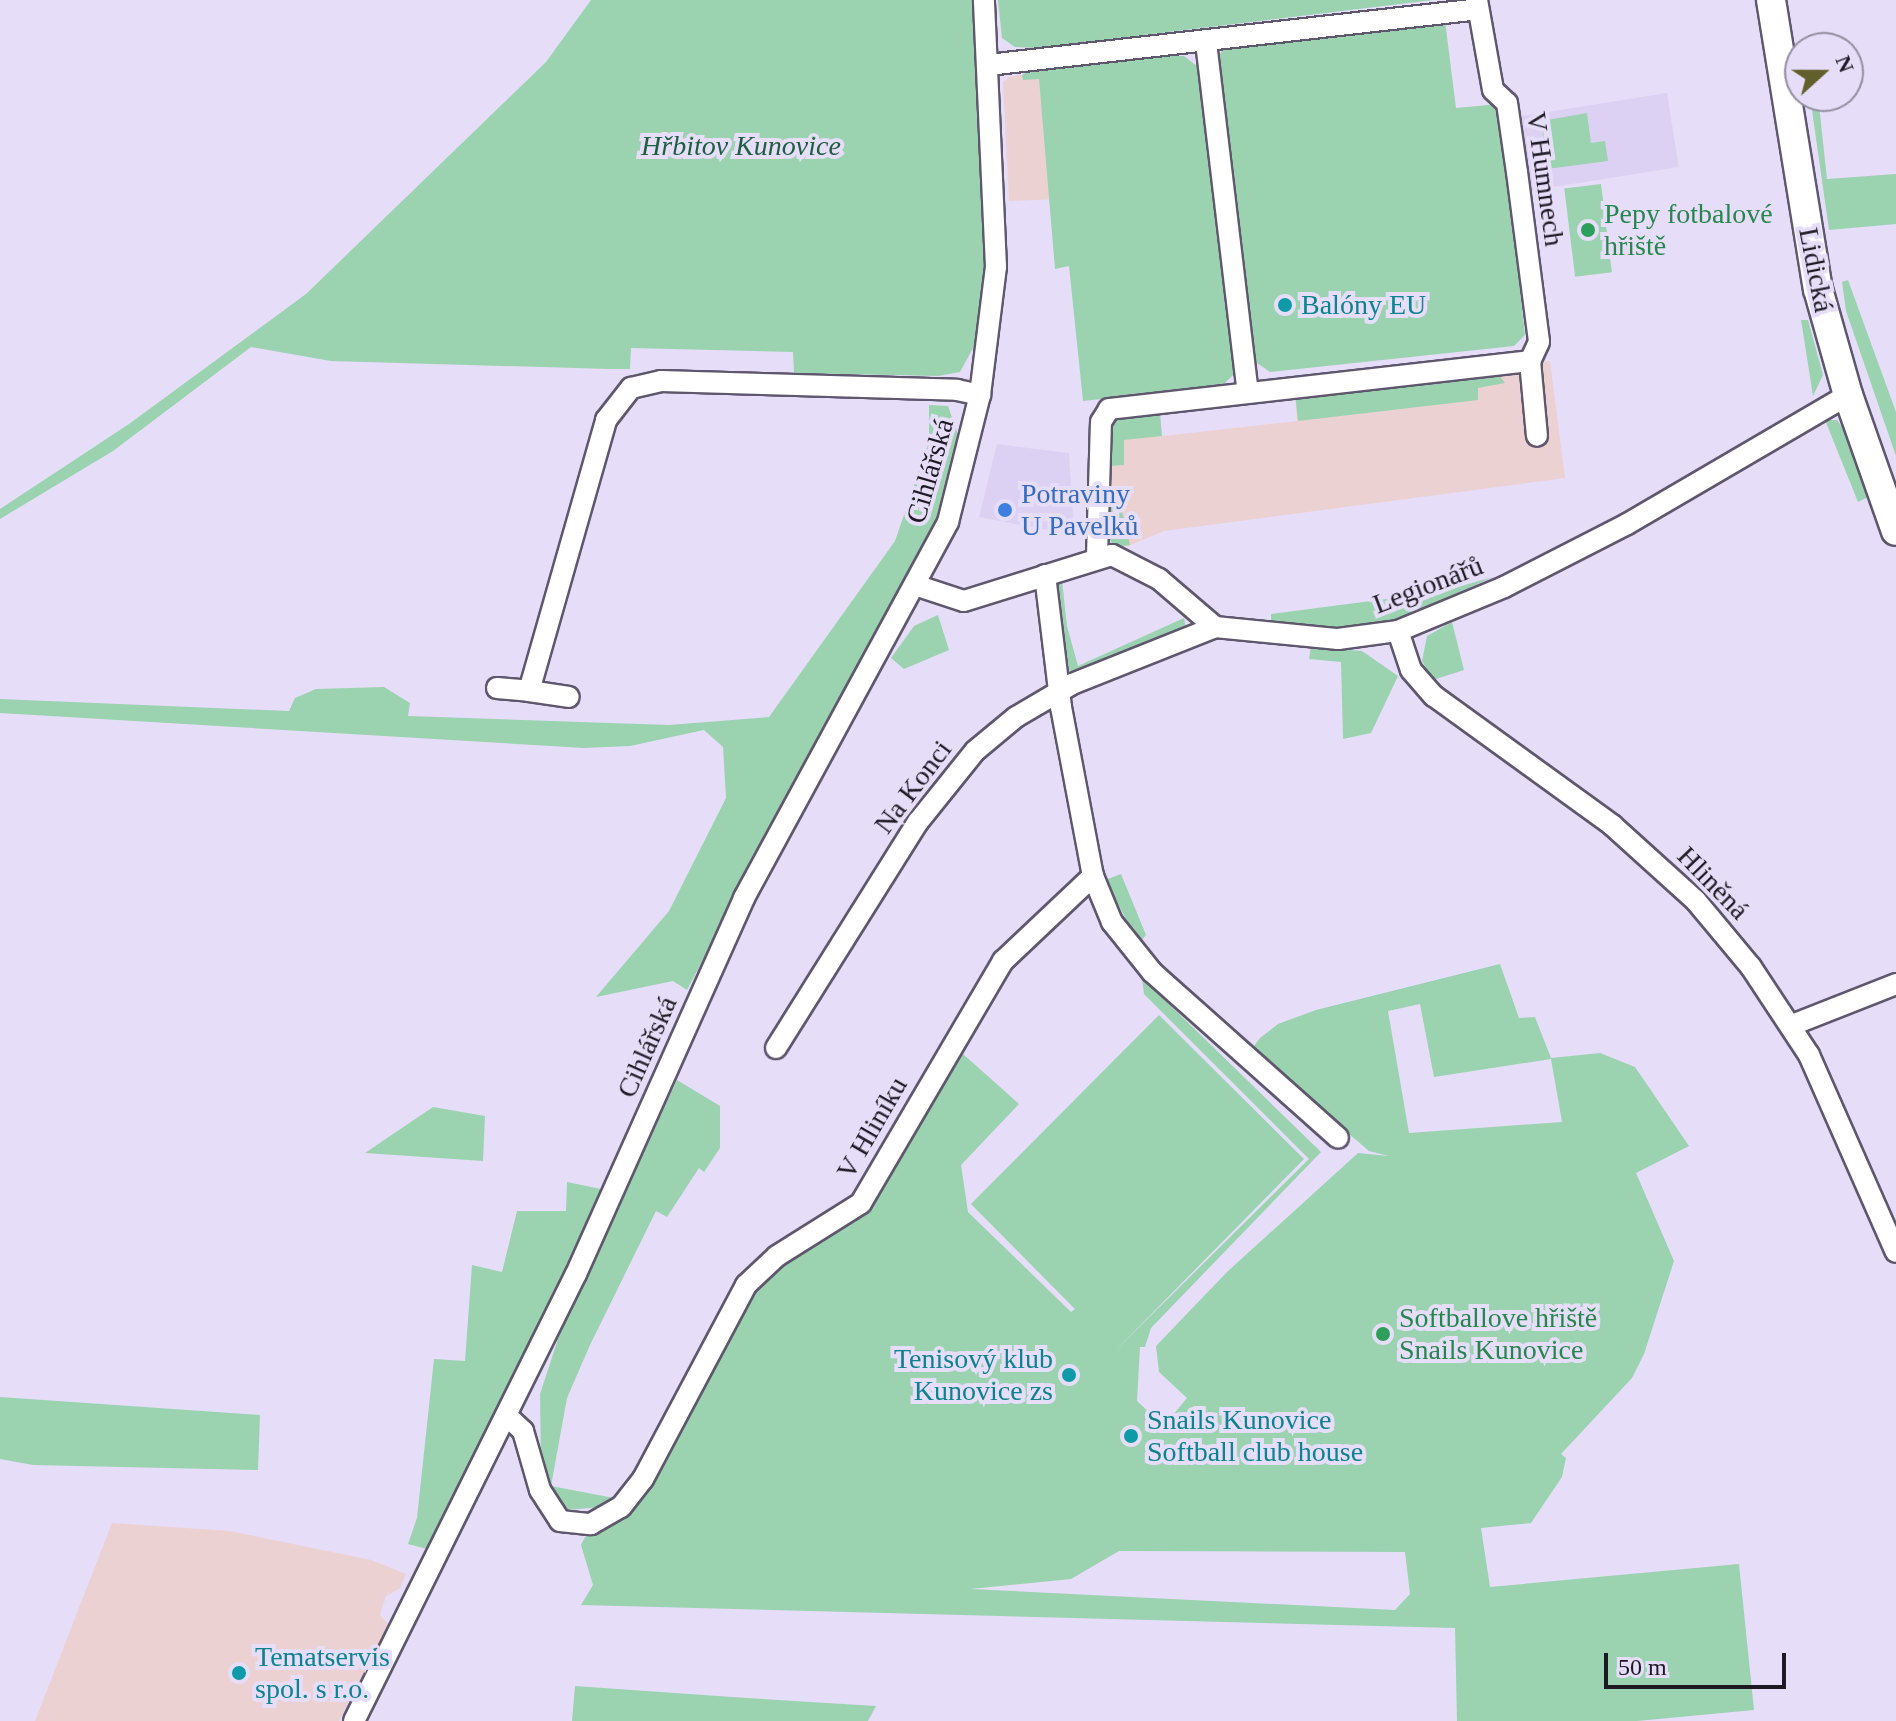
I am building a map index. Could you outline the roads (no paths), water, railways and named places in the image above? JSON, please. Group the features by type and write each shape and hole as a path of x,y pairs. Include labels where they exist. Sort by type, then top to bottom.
{"main road":[{"name":"Lidická","path":"1771,0 1818,289 1848,395 1896,531"}],"street":[{"name":"Cihlářská","path":"354,1721 507,1416 744,898 918,586 955,501 980,395 996,267 984,0"},
{"name":"V Humnech","path":"988,65 1206,42 1478,4 1493,90 1507,103 1539,342 1530,361 1537,436"},
{"path":"1206,42 1248,392"},
{"path":"1097,556 1105,411 1530,361"},
{"name":"Cihlářská","path":"529,691 606,420 631,388 661,381 957,390 980,395"},
{"name":"Legionářů","path":"1215,627 1338,639 1398,631 1504,587 1627,524 1848,395"},
{"path":"918,586 960,602 1097,556 1117,556 1140,566 1215,627"},
{"path":"1045,575 1060,690 1093,876 1112,922 1141,961 1338,1138"},
{"name":"Na Konci","path":"776,1048 944,784 995,733 1060,690 1215,627"},
{"name":"Hliněná","path":"1398,631 1417,680 1461,719 1591,808 1696,901 1792,1025 1896,1252"},
{"path":"497,688 569,697"},
{"name":"V Hliníku","path":"507,1416 523,1431 551,1510 567,1525 607,1518 632,1495 746,1285 777,1256 861,1203 1003,961 1093,876"},
{"path":"1792,1025 1848,999 1896,984"}],"place":[{"name":"Pepy fotbalové hřiště","path":"1588,230"},
{"name":"Balóny EU","path":"1285,305"},
{"name":"Potraviny U Pavelků","path":"1005,510"},
{"name":"Softballove hřiště Snails Kunovice","path":"1383,1334"},
{"name":"Tenisový klub Kunovice zs","path":"1069,1375"},
{"name":"Snails Kunovice Softball club house","path":"1131,1436"},
{"name":"Tematservis spol. s r.o.","path":"239,1673"}],"park label":[{"name":"Hřbitov Kunovice","path":"741,146"}]}
